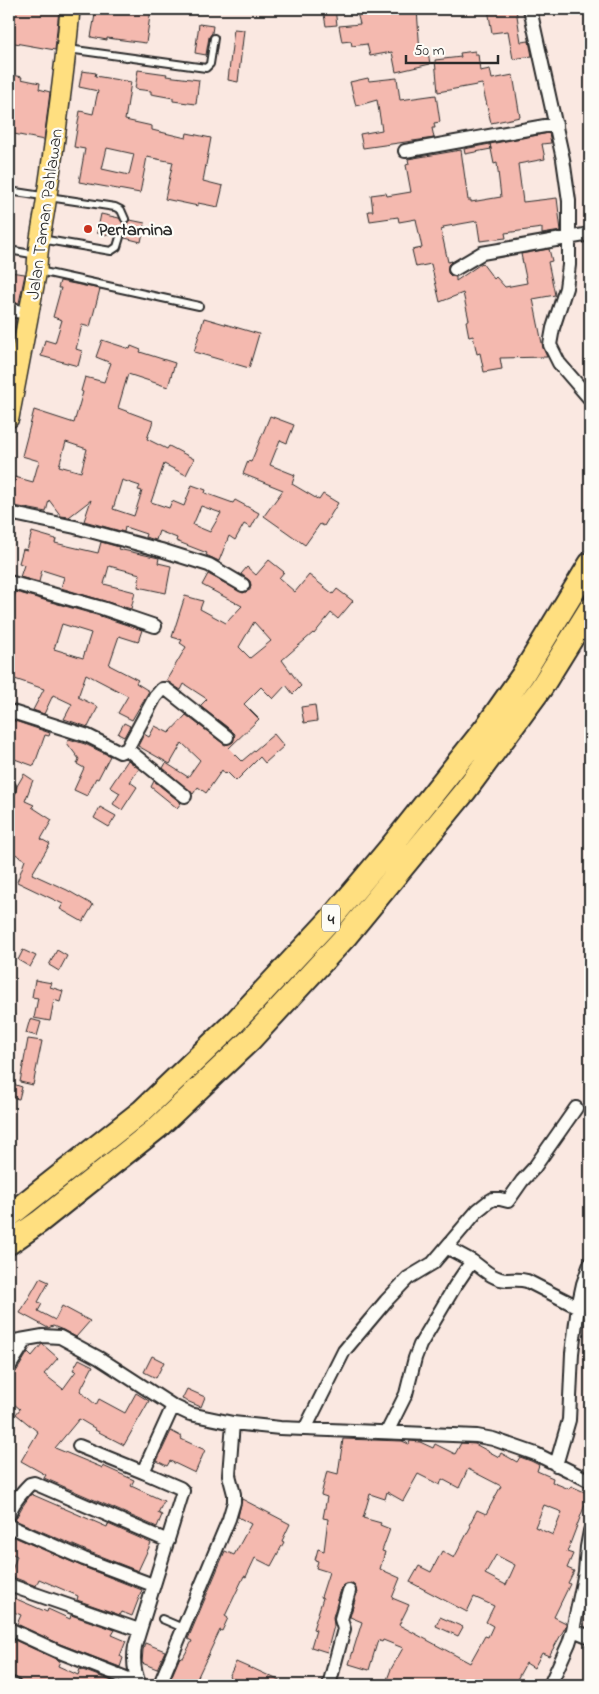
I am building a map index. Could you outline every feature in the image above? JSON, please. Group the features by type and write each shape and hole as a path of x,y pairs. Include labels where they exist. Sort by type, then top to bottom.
{"highway":[{"name":"4","path":"9,1216 142,1111 234,1023 328,921 390,848 487,726 522,676 590,564"},
{"name":"4","path":"9,1244 157,1128 250,1040 346,936 465,791 541,688 590,609"}],"main road":[{"name":"Jalan Taman Pahlawan","path":"9,418 30,313 67,49 70,9"}],"street":[{"path":"530,9 556,124 569,201 570,265 566,288 552,328 550,345 559,363 590,398"},
{"path":"405,151 556,124"},
{"path":"455,269 482,253 590,234"},
{"path":"9,310 30,313"},
{"path":"9,513 75,527 161,550 209,565 244,585"},
{"path":"9,582 102,608 155,626"},
{"path":"9,711 88,736 120,752 127,749 155,697 162,689 166,689 227,737"},
{"path":"127,749 185,796"},
{"path":"305,1429 338,1361 351,1342 408,1278 434,1263 478,1210 493,1199 508,1201 511,1199 522,1181 534,1168 576,1108"},
{"path":"448,1248 472,1261 495,1278 506,1280 518,1278 527,1281 578,1306"},
{"path":"387,1432 406,1394 420,1346 472,1261"},
{"path":"556,1465 569,1420 572,1353 578,1306 590,1264"},
{"path":"9,1342 43,1336 60,1337 99,1358 173,1406 190,1414 233,1423 305,1429 460,1434 493,1439 536,1454 590,1481"},
{"path":"9,1367 26,1340"},
{"path":"143,1472 173,1406"},
{"path":"160,1684 230,1519 234,1502 229,1475 233,1423"},
{"path":"79,1446 180,1488 183,1491 139,1630 134,1656 140,1684"},
{"path":"9,1515 19,1496 30,1484 34,1484 168,1541"},
{"path":"9,1526 84,1559 153,1585"},
{"path":"551,1685 570,1643 588,1573 586,1547 590,1531"},
{"path":"9,1585 139,1630"},
{"path":"329,1685 344,1629 341,1618 349,1590"},
{"path":"9,1629 57,1651 140,1684"},
{"path":"573,1630 590,1637"},
{"path":"9,1683 14,1685"}],"lane":[{"path":"67,49 206,68 210,64 214,38"},
{"path":"9,191 115,207 121,210 125,219"},
{"path":"38,255 111,250 117,247 120,237"},
{"path":"9,250 38,255 199,306"},
{"path":"162,1619 183,1628"}],"building":[{"path":"9,9 59,9 55,50 9,42"},
{"path":"96,9 151,9 146,43 91,37"},
{"path":"323,9 335,9 337,25 326,26"},
{"path":"356,9 417,9 420,53 428,52 430,64 396,72 392,52 370,56 367,44 352,46 351,41 342,42 339,26 360,24"},
{"path":"488,9 516,9 521,42 529,41 532,56 513,59 508,31 492,33"},
{"path":"199,24 213,26 206,55 195,53"},
{"path":"234,29 244,30 238,82 228,80"},
{"path":"475,51 475,54 478,54 480,71 490,69 492,79 513,75 520,117 491,123 482,84 438,92 435,60 461,57 460,53"},
{"path":"138,70 199,80 196,104 173,101 173,98 151,94 151,91 135,89"},
{"path":"82,71 96,73 95,76 131,82 125,120 152,126 152,130 186,138 187,133 211,138 203,181 223,186 218,207 198,203 198,206 165,199 173,162 147,157 140,193 79,182 85,149 74,147 80,111 93,114 98,91 79,87","holes":["107,148 134,154 129,175 102,169"]},
{"path":"9,74 40,83 39,89 50,92 44,140 9,133"},
{"path":"368,78 369,81 397,78 400,100 436,95 440,122 434,123 435,128 432,128 434,138 363,148 360,134 382,130 377,100 356,106 350,82"},
{"path":"549,133 551,143 542,144 545,159 518,164 523,202 557,198 561,231 542,234 542,228 505,233 506,238 480,241 477,221 443,227 444,229 441,230 448,262 452,261 448,265 448,273 456,277 456,281 482,263 494,279 496,277 505,287 527,283 521,254 549,249 552,261 548,262 555,295 533,299 543,348 547,357 500,358 502,369 484,372 480,353 477,354 473,336 469,337 466,321 469,320 463,293 440,302 431,264 416,267 412,250 422,248 416,219 399,222 398,217 370,221 368,211 373,211 371,195 386,193 387,196 411,192 406,165 409,164 408,159 461,150 468,200 471,200 471,202 501,197 497,163 494,164 490,144"},
{"path":"490,144 491,149 465,154 464,149"},
{"path":"101,214 119,218 124,224 130,220 145,223 141,242 125,238 121,232 115,236 97,233"},
{"path":"9,272 25,274 19,303 9,302"},
{"path":"60,281 100,289 90,327 82,325 76,349 82,351 78,366 41,356 45,340 55,343 62,320 53,317 61,288 58,288"},
{"path":"9,318 16,319 10,351 9,351"},
{"path":"204,318 259,334 249,368 194,352"},
{"path":"102,340 130,349 131,346 141,350 140,352 175,363 168,387 128,374 118,408 153,421 147,439 167,449 169,446 194,459 186,475 164,464 151,502 169,508 172,501 184,506 192,485 206,490 205,493 233,503 235,500 259,513 251,528 244,524 235,540 229,536 219,561 206,555 207,553 176,541 177,538 159,531 156,540 145,537 146,534 125,527 124,532 84,521 91,500 69,517 61,516 49,500 46,512 9,505 15,477 33,482 39,461 22,456 34,410 74,423 83,392 81,391 85,377 104,382 111,363 96,357","holes":["66,442 87,449 81,472 59,466","122,480 140,486 138,490 142,491 134,516 113,509","201,506 221,513 210,532 193,525"]},
{"path":"270,416 294,425 287,443 280,440 270,465 295,475 292,484 319,500 323,494 338,503 324,526 320,524 305,545 264,516 283,490 243,474 248,461 251,462"},
{"path":"32,532 56,539 55,543 98,553 101,542 119,547 118,549 159,558 158,563 171,566 166,593 138,587 140,574 109,566 104,584 135,592 131,609 61,588 64,577 42,570 39,582 20,577 24,565 19,563 23,549 27,550"},
{"path":"269,560 284,572 279,578 295,592 309,575 333,594 337,589 353,601 338,619 331,613 314,634 282,660 301,686 293,694 286,685 273,699 261,687 244,704 259,719 229,748 242,761 274,734 284,746 265,763 260,757 236,781 227,772 225,774 222,770 206,793 198,787 193,794 163,768 166,763 188,777 200,760 182,743 170,764 138,746 144,734 149,737 155,726 169,733 186,715 225,745 233,742 235,734 200,706 207,699 184,684 181,690 166,681 186,647 180,643 182,640 172,637 185,596 203,601 200,609 226,623 242,606 202,585 208,574 243,593 250,590 251,585 250,581 241,574 247,567 256,575","holes":["254,622 271,641 250,658 239,647"]},
{"path":"16,592 142,630 138,642 119,636 109,665 138,680 136,683 149,691 132,720 118,713 128,696 86,674 78,697 98,707 88,727 64,719 72,704 53,695 44,714 33,710 44,689 9,677 9,598 13,599","holes":["62,624 91,633 83,658 54,649"]},
{"path":"315,705 317,721 304,723 301,707"},
{"path":"9,719 50,733 49,736 45,735 34,766 9,757"},
{"path":"124,723 130,726 124,737 118,734"},
{"path":"69,739 85,744 110,756 87,796 74,790 84,768 77,764 79,759 67,743"},
{"path":"128,760 139,769 130,782 137,787 122,810 113,804 120,793 110,787"},
{"path":"24,774 33,780 25,801 34,805 32,807 52,820 41,839 50,844 32,874 67,890 93,905 83,922 60,909 63,904 17,882 25,860 9,850 9,800 16,793 17,786"},
{"path":"154,781 181,803 177,808 151,787"},
{"path":"100,807 116,816 109,827 94,818"},
{"path":"23,950 36,956 30,967 18,960"},
{"path":"57,950 67,956 59,971 49,965"},
{"path":"35,980 52,983 50,987 63,991 60,1002 54,1000 50,1021 34,1018 38,998 32,997"},
{"path":"30,1019 41,1022 37,1036 26,1033"},
{"path":"28,1039 42,1041 33,1085 20,1082"},
{"path":"13,1084 22,1087 19,1099 9,1097"},
{"path":"40,1278 49,1282 38,1302 42,1304 38,1311 55,1320 62,1306 90,1321 76,1337 53,1326 48,1328 20,1313"},
{"path":"42,1344 58,1358 44,1374 63,1389 76,1371 73,1370 79,1359 93,1366 80,1391 96,1405 99,1399 125,1413 136,1393 149,1401 124,1445 95,1430 79,1419 55,1448 134,1480 131,1486 164,1501 158,1513 162,1515 157,1527 44,1478 46,1475 21,1461 38,1432 16,1414 20,1409 9,1400 9,1375 16,1372 28,1352 32,1356"},
{"path":"152,1356 164,1362 156,1378 144,1372"},
{"path":"187,1389 205,1397 201,1407 182,1399"},
{"path":"171,1431 182,1437 181,1439 205,1450 195,1473 170,1461 167,1466 157,1461"},
{"path":"343,1439 402,1441 409,1444 410,1441 420,1442 433,1448 435,1444 455,1454 461,1443 475,1444 499,1457 501,1453 517,1462 520,1457 531,1461 539,1465 537,1471 553,1478 552,1482 569,1489 571,1486 589,1494 567,1552 573,1554 567,1568 574,1571 568,1583 570,1584 554,1617 566,1623 566,1626 549,1656 542,1653 534,1668 526,1663 514,1685 385,1685 391,1669 403,1648 383,1640 382,1642 378,1640 369,1670 349,1664 362,1622 350,1617 357,1593 355,1586 351,1583 344,1585 341,1589 333,1617 334,1626 327,1652 311,1647 316,1630 313,1629 329,1572 316,1568 318,1561 315,1560 318,1549 324,1551 328,1519 323,1518 327,1497 321,1495 327,1471 338,1474","holes":["468,1469 501,1486 486,1514 477,1510 469,1525 471,1526 454,1558 442,1551 431,1572 419,1566 410,1582 467,1612 474,1597 494,1606 486,1622 493,1626 488,1637 485,1636 470,1663 399,1625 409,1605 392,1598 400,1578 380,1569 385,1552 382,1551 390,1529 380,1525 381,1523 363,1518 370,1494 385,1499 387,1492 403,1501 418,1474 440,1485 442,1479 459,1488","544,1505 562,1512 553,1535 535,1527","496,1555 515,1565 506,1585 485,1574"]},
{"path":"31,1494 107,1527 108,1524 151,1543 138,1571 15,1520"},
{"path":"242,1499 290,1524 282,1541 284,1542 271,1566 255,1558 246,1577 244,1576 225,1616 228,1618 222,1631 220,1630 194,1685 168,1685 180,1657 183,1658 192,1641 188,1639 225,1551 234,1555 251,1524 238,1517"},
{"path":"12,1536 142,1590 132,1616 122,1612 120,1615 77,1600 78,1596 39,1579 36,1586 10,1576 17,1556 9,1552"},
{"path":"14,1598 47,1612 48,1609 70,1619 71,1615 115,1630 112,1635 126,1641 120,1656 123,1658 120,1667 60,1644 17,1624 21,1615 10,1608"},
{"path":"440,1617 463,1627 458,1636 436,1626"},
{"path":"10,1638 60,1661 58,1666 78,1675 80,1669 112,1681 110,1685 22,1684 17,1678 9,1675"},
{"path":"145,1643 165,1651 157,1669 142,1663"},
{"path":"236,1662 289,1685 247,1685 229,1677"}],"place":[{"name":"Pertamina","path":"88,229"}]}
